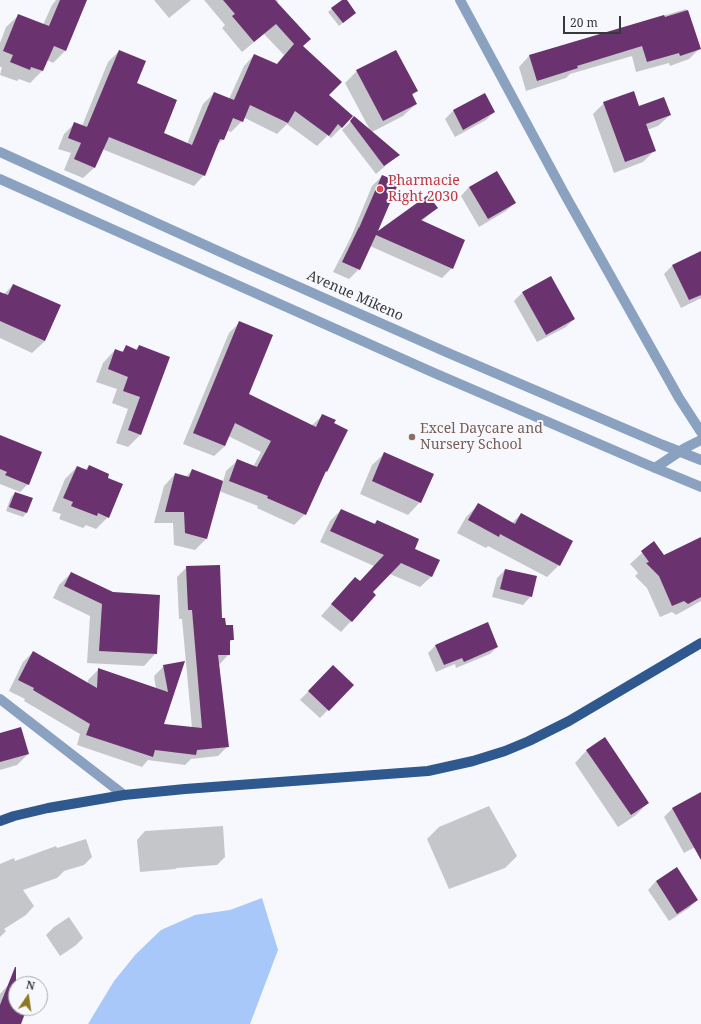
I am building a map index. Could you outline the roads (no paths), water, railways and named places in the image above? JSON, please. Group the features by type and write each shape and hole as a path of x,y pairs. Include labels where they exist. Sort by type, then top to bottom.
{"main road":[{"path":"0,822 14,816 48,808 124,795 428,771 473,760 505,751 569,721 701,643"}],"street":[{"path":"460,0 575,214 679,398 701,432"},
{"name":"Avenue Mikeno","path":"0,152 439,349 701,460"},
{"path":"0,179 425,369 701,487"},
{"path":"655,468 680,451 701,440"},
{"path":"0,699 124,795"}],"place":[{"name":"Pharmacie Right 2030","path":"380,189"},
{"name":"Excel Daycare and Nursery School","path":"412,437"}]}
